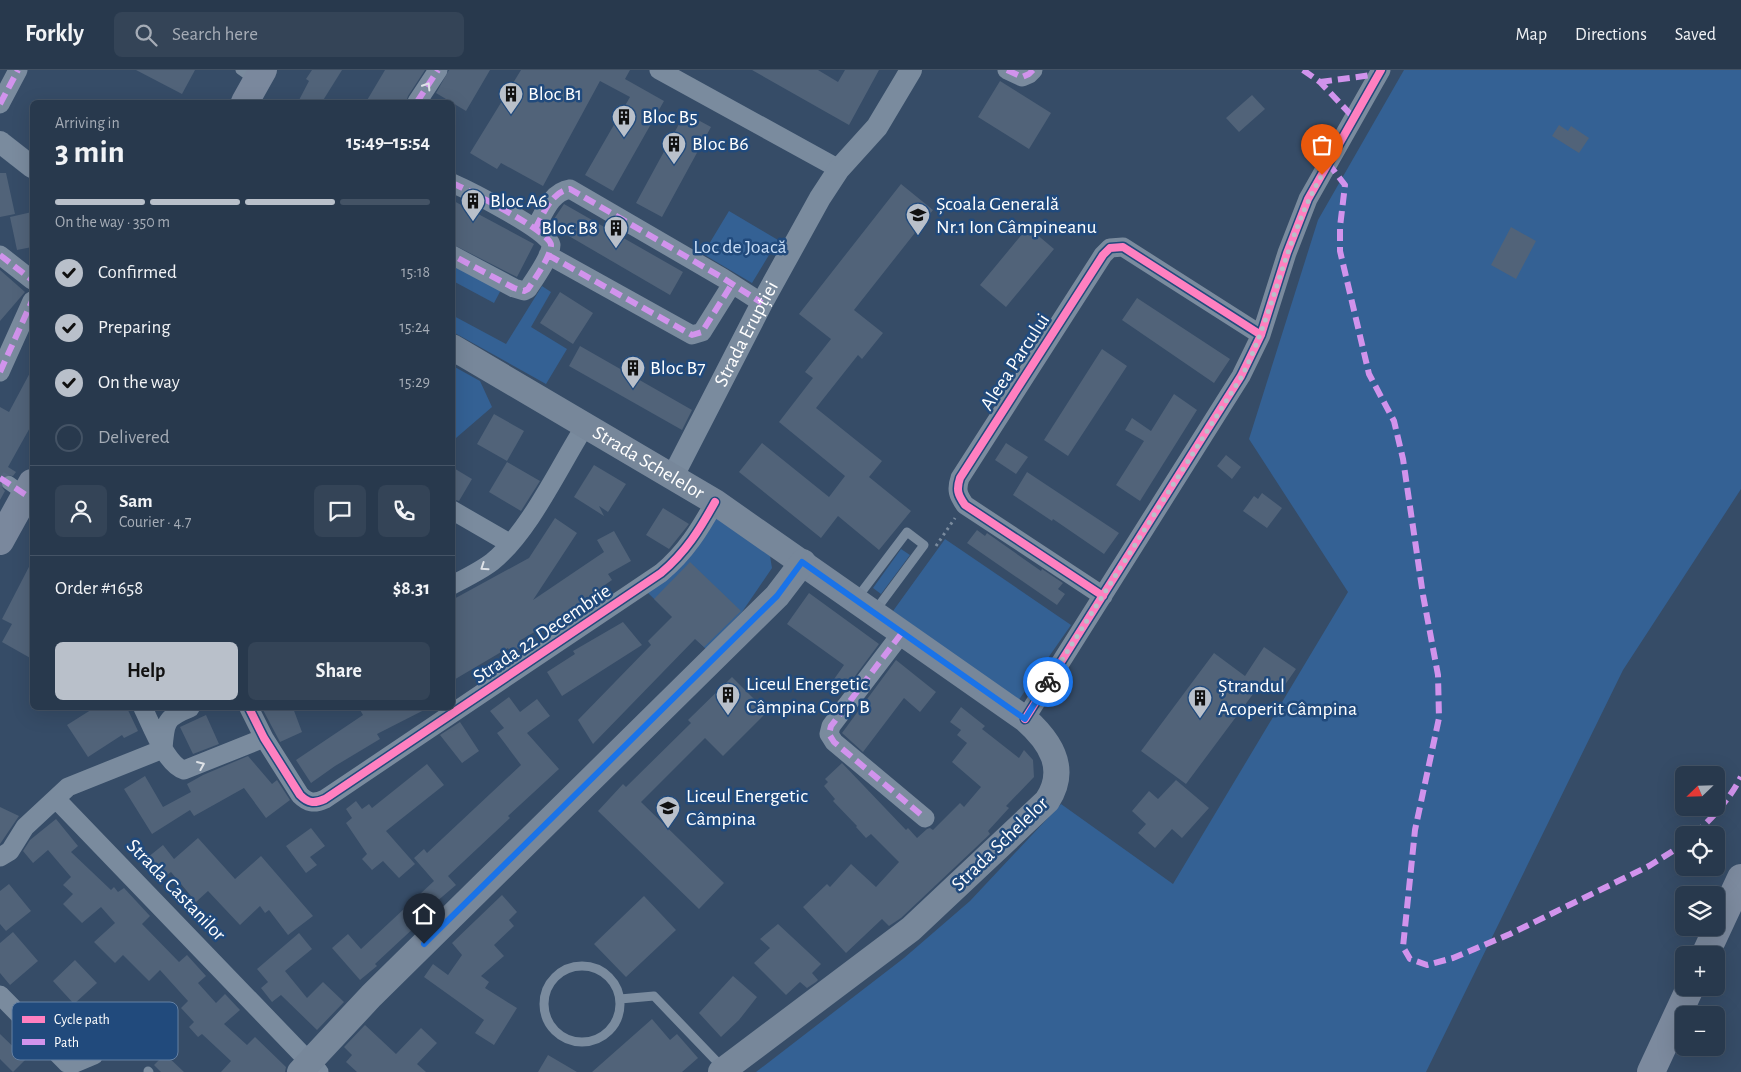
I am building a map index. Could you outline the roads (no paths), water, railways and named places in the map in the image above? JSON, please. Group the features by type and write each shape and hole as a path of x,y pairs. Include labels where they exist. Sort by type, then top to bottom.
{"highway":[{"path":"1709,946 1741,878"},
{"path":"1725,949 1741,914"},
{"path":"1651,1072 1686,996"},
{"path":"1668,1072 1676,1056"}],"main road":[{"name":"Strada Schelelor","path":"455,349 674,476 715,502 1025,719 1039,732 1054,756 1057,770 1056,788 1047,801 911,929 723,1071"},
{"path":"0,541 22,487"},
{"path":"309,1069 370,996 777,596 802,562"}],"street":[{"path":"0,104 18,70"},
{"path":"418,100 438,70"},
{"path":"659,70 839,169"},
{"name":"Strada Erupției","path":"674,476 762,304 820,198 839,169 877,127 911,70"},
{"path":"1007,70 1022,77 1029,74 1032,70"},
{"path":"1025,719 1242,376 1261,335 1286,253 1308,199 1381,70"},
{"path":"0,142 30,165"},
{"path":"455,184 550,239 551,248 528,289 521,292 455,257"},
{"path":"535,229 553,198 562,190 570,189 732,284 762,304"},
{"name":"Aleea Parcului","path":"1103,596 965,504 959,497 956,488 960,478 1103,255 1110,248 1123,247 1261,335"},
{"path":"0,255 30,278"},
{"path":"548,255 692,336 702,332 732,284"},
{"path":"0,372 30,305"},
{"path":"455,583 493,561 509,543 529,518 585,426"},
{"name":"Strada 22 Decembrie","path":"249,710 264,738 300,795 306,802 312,803 325,799 662,573 692,543 715,502"},
{"path":"455,512 509,543"},
{"path":"901,634 831,726 829,734 834,742 925,818"},
{"path":"144,710 163,749 175,765 184,770 264,738"},
{"path":"163,749 164,727 168,719 186,710"},
{"path":"0,857 16,845 25,827 57,800 68,787 163,749"},
{"name":"Strada Castanilor","path":"57,800 309,1069"},
{"path":"0,995 12,1007"},
{"path":"65,1060 68,1063 82,1060"}],"lane":[{"path":"907,532 924,545 864,607 907,532"},
{"path":"575,966 595,968 604,972 617,988 620,998 617,1019 612,1028 596,1040 586,1042 567,1039 558,1034 547,1019 544,1010 544,1000 550,982 561,972 575,966"},
{"path":"620,998 654,996 723,1071"}],"tunnel":[{"path":"0,478 9,483"}],"place":[{"name":"Bloc B1","path":"511,115"},
{"name":"Bloc B5","path":"624,138"},
{"name":"Bloc B6","path":"674,165"},
{"name":"Bloc A6","path":"473,222"},
{"name":"Școala Generală Nr.1 Ion Câmpineanu","path":"918,236"},
{"name":"Bloc B8","path":"616,249"},
{"name":"Bloc B7","path":"633,389"},
{"name":"Liceul Energetic Câmpina Corp B","path":"728,716"},
{"name":"Ștrandul Acoperit Câmpina","path":"1200,719"},
{"name":"Liceul Energetic Câmpina","path":"668,829"}],"park label":[{"name":"Loc de Joacă","path":"740,247"}]}
